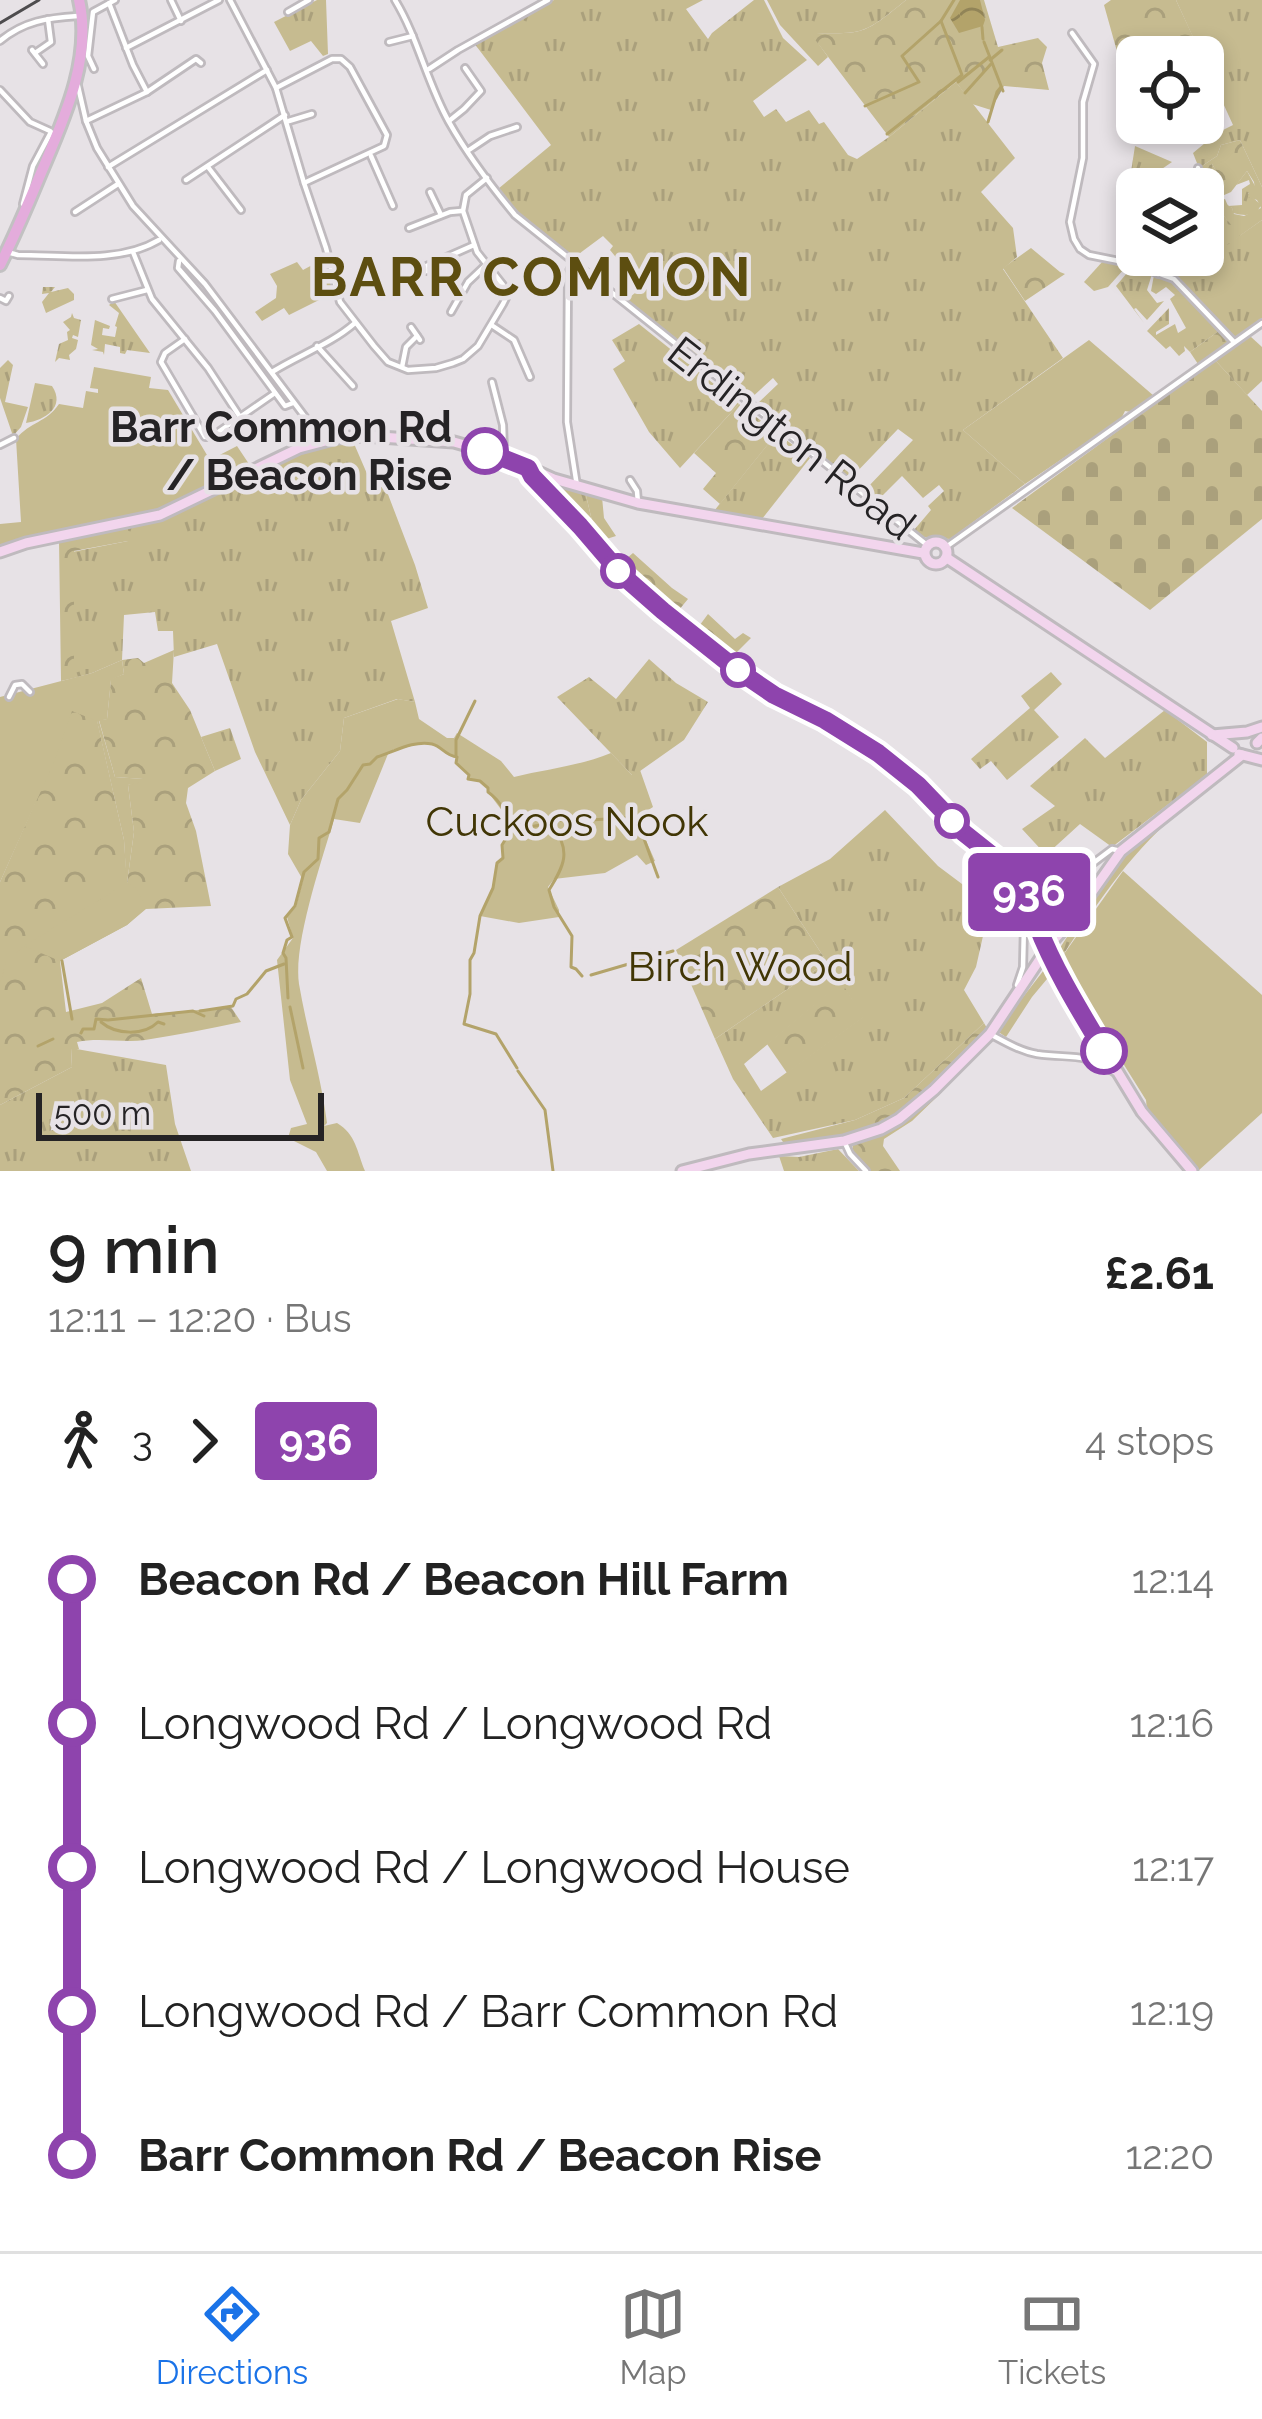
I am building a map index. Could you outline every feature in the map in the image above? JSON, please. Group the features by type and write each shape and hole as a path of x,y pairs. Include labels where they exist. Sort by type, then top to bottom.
{"main road":[{"path":"3,256 82,65 79,0"},
{"path":"0,553 160,515 281,456 352,436 439,440 503,456 638,502 925,549 934,542 947,553 942,563 932,562 925,558 925,549"},
{"path":"528,468 612,565 676,622 774,695 855,737 918,785 964,833 1023,880 1035,922 1066,987 1142,1112 1192,1171"},
{"name":"Erdington Road","path":"947,553 1211,735 1247,748"},
{"path":"1211,735 1262,727"},
{"path":"1243,732 1233,740 1262,760"},
{"path":"682,1171 749,1154 844,1141 881,1129 910,1111 990,1034 1120,851 1229,766 1247,748 1252,734 1243,732"}],"street":[{"path":"171,0 181,21"},
{"path":"126,48 219,0"},
{"path":"230,0 276,88 341,306 388,362 402,368 436,368 463,359 492,326 506,298 474,245 463,211 466,195 487,178"},
{"path":"290,9 309,0"},
{"name":"Erdington Road","path":"395,0 448,121 515,215 925,549"},
{"path":"428,70 548,0"},
{"path":"94,69 82,65 94,9 112,2 126,48 147,92"},
{"path":"0,41 21,26 82,15"},
{"path":"43,64 34,52 52,38 48,18"},
{"path":"1072,33 1094,64 1083,102 1084,158 1070,215 1071,231 1089,255 1116,260"},
{"path":"389,44 412,36"},
{"path":"276,88 332,58 345,62 387,135 384,146 304,183"},
{"path":"86,121 147,92 198,59"},
{"path":"108,166 268,70"},
{"path":"448,121 481,91 466,73"},
{"path":"78,86 86,121 118,184 210,290 323,441"},
{"path":"0,90 30,122 54,133"},
{"path":"70,101 83,109"},
{"path":"186,180 286,118 311,117"},
{"path":"468,151 496,133 506,136 517,127"},
{"path":"370,154 393,206"},
{"path":"207,166 241,210"},
{"path":"81,212 118,184"},
{"path":"430,193 441,215"},
{"path":"408,229 463,211"},
{"path":"3,256 133,252 161,239"},
{"path":"427,271 424,267 474,245"},
{"path":"133,252 147,290 240,417"},
{"path":"180,258 178,268 285,406 293,403"},
{"path":"329,263 338,261"},
{"path":"573,264 568,273 566,422 578,485"},
{"path":"450,312 468,282 486,265"},
{"path":"1163,276 1179,283 1234,343"},
{"path":"112,299 147,290"},
{"path":"947,553 1262,322"},
{"path":"271,373 355,323"},
{"path":"492,326 514,340 527,373"},
{"path":"402,368 406,347 418,338 412,327"},
{"path":"184,339 161,362 202,435 211,436 275,393"},
{"path":"317,346 353,386"},
{"path":"492,382 503,425 503,456"},
{"path":"306,419 352,436"},
{"path":"0,445 14,438"},
{"path":"630,480 638,502"},
{"path":"9,697 15,685 27,686 30,692"},
{"path":"1080,873 1112,850 1120,851"},
{"path":"1022,983 1024,926 1035,922"},
{"path":"990,1034 1028,1052 1078,1055 1119,1076"},
{"path":"844,1141 866,1171"}],"green space":[{"path":"326,0 328,54 323,56 311,41 290,51 274,22"},
{"path":"554,0 703,0 686,9 708,39 754,0 764,0 783,38 807,60 753,101 764,117 776,109 786,122 809,110 848,155 857,159 956,82 1015,158 981,192 1013,228 1017,257 1003,269 1063,358 963,430 1025,484 950,539 924,537 914,530 944,491 939,485 923,498 902,476 878,500 865,490 913,440 898,429 850,479 756,405 778,384 773,378 749,400 624,302 641,288 603,236 572,259 528,223 498,189 551,145 474,43"},
{"path":"767,0 906,0 863,30 811,33 828,57 818,66 780,25"},
{"path":"906,0 984,0 998,47 1038,38 1047,47 1042,63 1049,90 1004,86 991,110 972,104 956,82 889,137 810,33 862,30"},
{"path":"1111,0 1176,0 1193,36 1116,36 1116,48 1104,5"},
{"path":"1176,0 1262,0 1262,187 1240,140 1221,145 1217,156 1202,166 1214,168 1199,168 1193,153 1204,144 1224,144 1224,130 1233,125 1224,105 1224,36 1192,36"},
{"path":"1240,140 1262,187 1262,220 1224,247 1224,229 1230,224 1224,216 1224,202 1234,214 1244,216 1261,208 1248,197 1255,190 1247,171 1224,195 1224,168 1212,164 1203,168 1217,156 1221,145"},
{"path":"1135,146 1172,162 1163,168 1132,168"},
{"path":"1247,171 1255,186 1248,193 1261,205 1245,215 1233,213 1228,206 1242,205 1242,189 1249,180 1236,185"},
{"path":"1224,216 1240,236 1224,247"},
{"path":"1262,220 1262,318 1234,338 1175,277 1224,276 1224,247"},
{"path":"1031,248 1065,274 1025,301 1003,268"},
{"path":"325,258 333,293 289,315 284,308 262,321 255,312 276,298 277,286 270,274 297,262 303,270"},
{"path":"1103,261 1116,265 1118,276 1108,287 1094,291 1084,282"},
{"path":"1124,276 1151,276 1147,290 1157,303 1164,301 1147,320 1134,309 1144,323 1116,286"},
{"path":"1154,276 1179,284 1220,330 1190,352 1184,346 1179,356 1170,346 1166,349 1147,331 1169,308 1169,324 1156,335 1175,324 1178,333 1186,328 1170,299 1175,295 1166,287 1156,294 1151,291"},
{"path":"43,287 55,287 51,292 68,288 74,300 46,313 42,302 49,293 42,294"},
{"path":"114,301 150,353 120,353 120,347 105,344 104,355 92,350 98,349 91,345 95,320 110,326 103,328 102,335 115,337 119,313 109,305"},
{"path":"72,313 81,320 78,337 72,338 78,340 76,349 70,360 55,362 59,344 68,340 70,330 63,322"},
{"path":"639,324 739,404 680,468 649,432 613,369 625,361 612,340"},
{"path":"1220,330 1230,342 1198,364 1190,352"},
{"path":"1250,336 1262,347 1262,381 1247,395 1215,360"},
{"path":"1089,340 1154,396 1131,412 1125,411 1121,419 1025,484 963,430"},
{"path":"8,360 13,365 5,402 28,407 13,436 0,398 0,368"},
{"path":"1215,360 1262,411 1262,519 1150,610 1012,508"},
{"path":"94,367 151,377 149,388 168,390 210,460 237,446 251,467 159,512 0,547 0,524 21,522 16,439 59,404 83,408 86,391 98,393 90,388"},
{"path":"35,383 52,386 57,400 46,416 26,423"},
{"path":"739,404 777,433 720,504 703,489 716,473 694,453"},
{"path":"777,433 810,458 762,519 714,511"},
{"path":"352,439 368,476 378,472 381,476 428,608 391,621 415,702 397,699 344,718 340,751 301,800 290,825 255,752 217,644 174,657 173,631 158,631 155,612 124,615 122,660 74,678 72,552 128,541 128,524 165,520 282,462"},
{"path":"535,476 585,491 597,542"},
{"path":"585,491 602,497 604,518 616,536 597,542"},
{"path":"128,524 128,541 74,551 74,678 61,681 59,540"},
{"path":"633,553 688,599 674,616 619,565"},
{"path":"708,614 735,639 743,633 751,638 730,659 694,633"},
{"path":"174,650 172,683 190,710 215,771 188,788 186,803 211,906 146,909 127,925 60,961 66,1012 102,1003 141,978 152,1014 231,1007 241,1022 145,1040 77,1042 79,1049 71,1049 72,1067 0,1105 0,882 71,710 97,720 124,840 127,883 134,832 128,785 143,779 115,777 99,720 107,719 111,679 124,674 122,660 138,658 144,663"},
{"path":"649,659 708,702 684,740 633,776 557,697 589,677 616,699"},
{"path":"122,660 124,674 111,680 107,719 99,721 115,777 144,779 128,785 134,832 127,883 137,889 146,908 127,925 60,961 24,946 117,889 126,874 124,840 97,721 72,711 0,882 0,697 92,673"},
{"path":"1051,672 1062,684 1034,710 1059,737 1007,780 991,761 980,769 971,759 1030,708 1021,696"},
{"name":"Cuckoos Nook","path":"398,699 415,702 419,719 447,738 457,733 501,761 514,777 611,753 632,775 640,770 653,807 636,818 655,861 646,865 637,855 605,873 554,879 548,887 559,917 519,923 480,916 510,833 506,816 488,788 468,779 456,758 436,745 418,744 388,754 360,823 334,819 300,947 299,984 324,1105 324,1126 337,1123 348,1132 365,1171 327,1171 316,1152 288,1138 291,1128 307,1124 290,1080 277,960 293,938 287,917 296,907 303,880 288,854 290,825 301,800 340,751 344,718"},
{"path":"1165,710 1207,742 1207,775 1112,847 1080,824 1046,855 1022,829 1055,806 1030,786 1085,738 1105,758"},
{"path":"230,728 241,759 215,771 201,737"},
{"path":"885,810 938,866 990,905 976,967 964,990 984,1023 904,1098 855,1120 773,1138 733,1079 715,1039 827,962 778,887 830,859","holes":["841,983 863,1017 761,1091 744,1064"]},
{"path":"1175,816 1127,866 1059,961 1056,954 1114,864"},
{"path":"1123,871 1262,995 1262,1113 1198,1171 1147,1110 1146,1100 1059,961"},
{"name":"Birch Wood","path":"778,887 827,962 715,1039 676,950"},
{"path":"1047,966 1052,973 1006,1037 997,1031"},
{"path":"841,982 864,1017 787,1073 767,1044"},
{"path":"984,1023 987,1028 942,1077 885,1122 827,1139 785,1145 781,1139 855,1120 904,1098"},
{"path":"71,1048 166,1065 175,1124 191,1171 0,1171 0,1105 72,1067"},
{"path":"942,1092 912,1121 884,1139 883,1146 900,1171 870,1171 852,1153 853,1142"},
{"path":"838,1149 859,1171 784,1171 779,1156 799,1157"}],"water":[{"path":"960,0 980,0 983,26 959,33 950,18"}],"waterway":[{"path":"865,106 919,82 902,56 941,21 954,0"},
{"path":"887,134 962,75 941,21"},
{"path":"982,27 983,39"},
{"path":"984,42 1003,91"},
{"path":"990,60 1002,50"},
{"path":"958,82 989,57"},
{"path":"965,93 991,64"},
{"path":"988,122 1001,87"},
{"path":"456,755 456,740 475,701"},
{"path":"288,998 283,953 292,937 285,918 295,906 304,872 318,859 319,838 329,832 338,799 363,765 418,744 432,744 457,757 468,779 488,788 506,815 510,832 552,825 564,858 549,890 572,936 571,967 582,976"},
{"path":"509,819 636,817 658,877"},
{"path":"510,832 480,916 464,1024 496,1034 517,1068"},
{"path":"591,975 673,951"},
{"path":"62,961 72,1019"},
{"path":"200,1011 233,1006 266,971 284,964"},
{"path":"290,1007 303,1068"},
{"path":"81,1033 94,1029 96,1019 193,1011 204,1016"},
{"path":"101,1022 130,1032 164,1024"},
{"path":"38,1046 53,1039"},
{"path":"518,1071 545,1110 553,1171"}],"railway":[{"path":"0,23 39,0"}],"bus line":[{"name":"936","path":"485,451 528,468 599,551 663,611 774,695 878,753 1023,880 1035,922 1104,1051"}],"place":[{"name":"Barr Common Rd / Beacon Rise","path":"485,451"}],"district":[{"name":"BARR COMMON","path":"532,277"}]}
